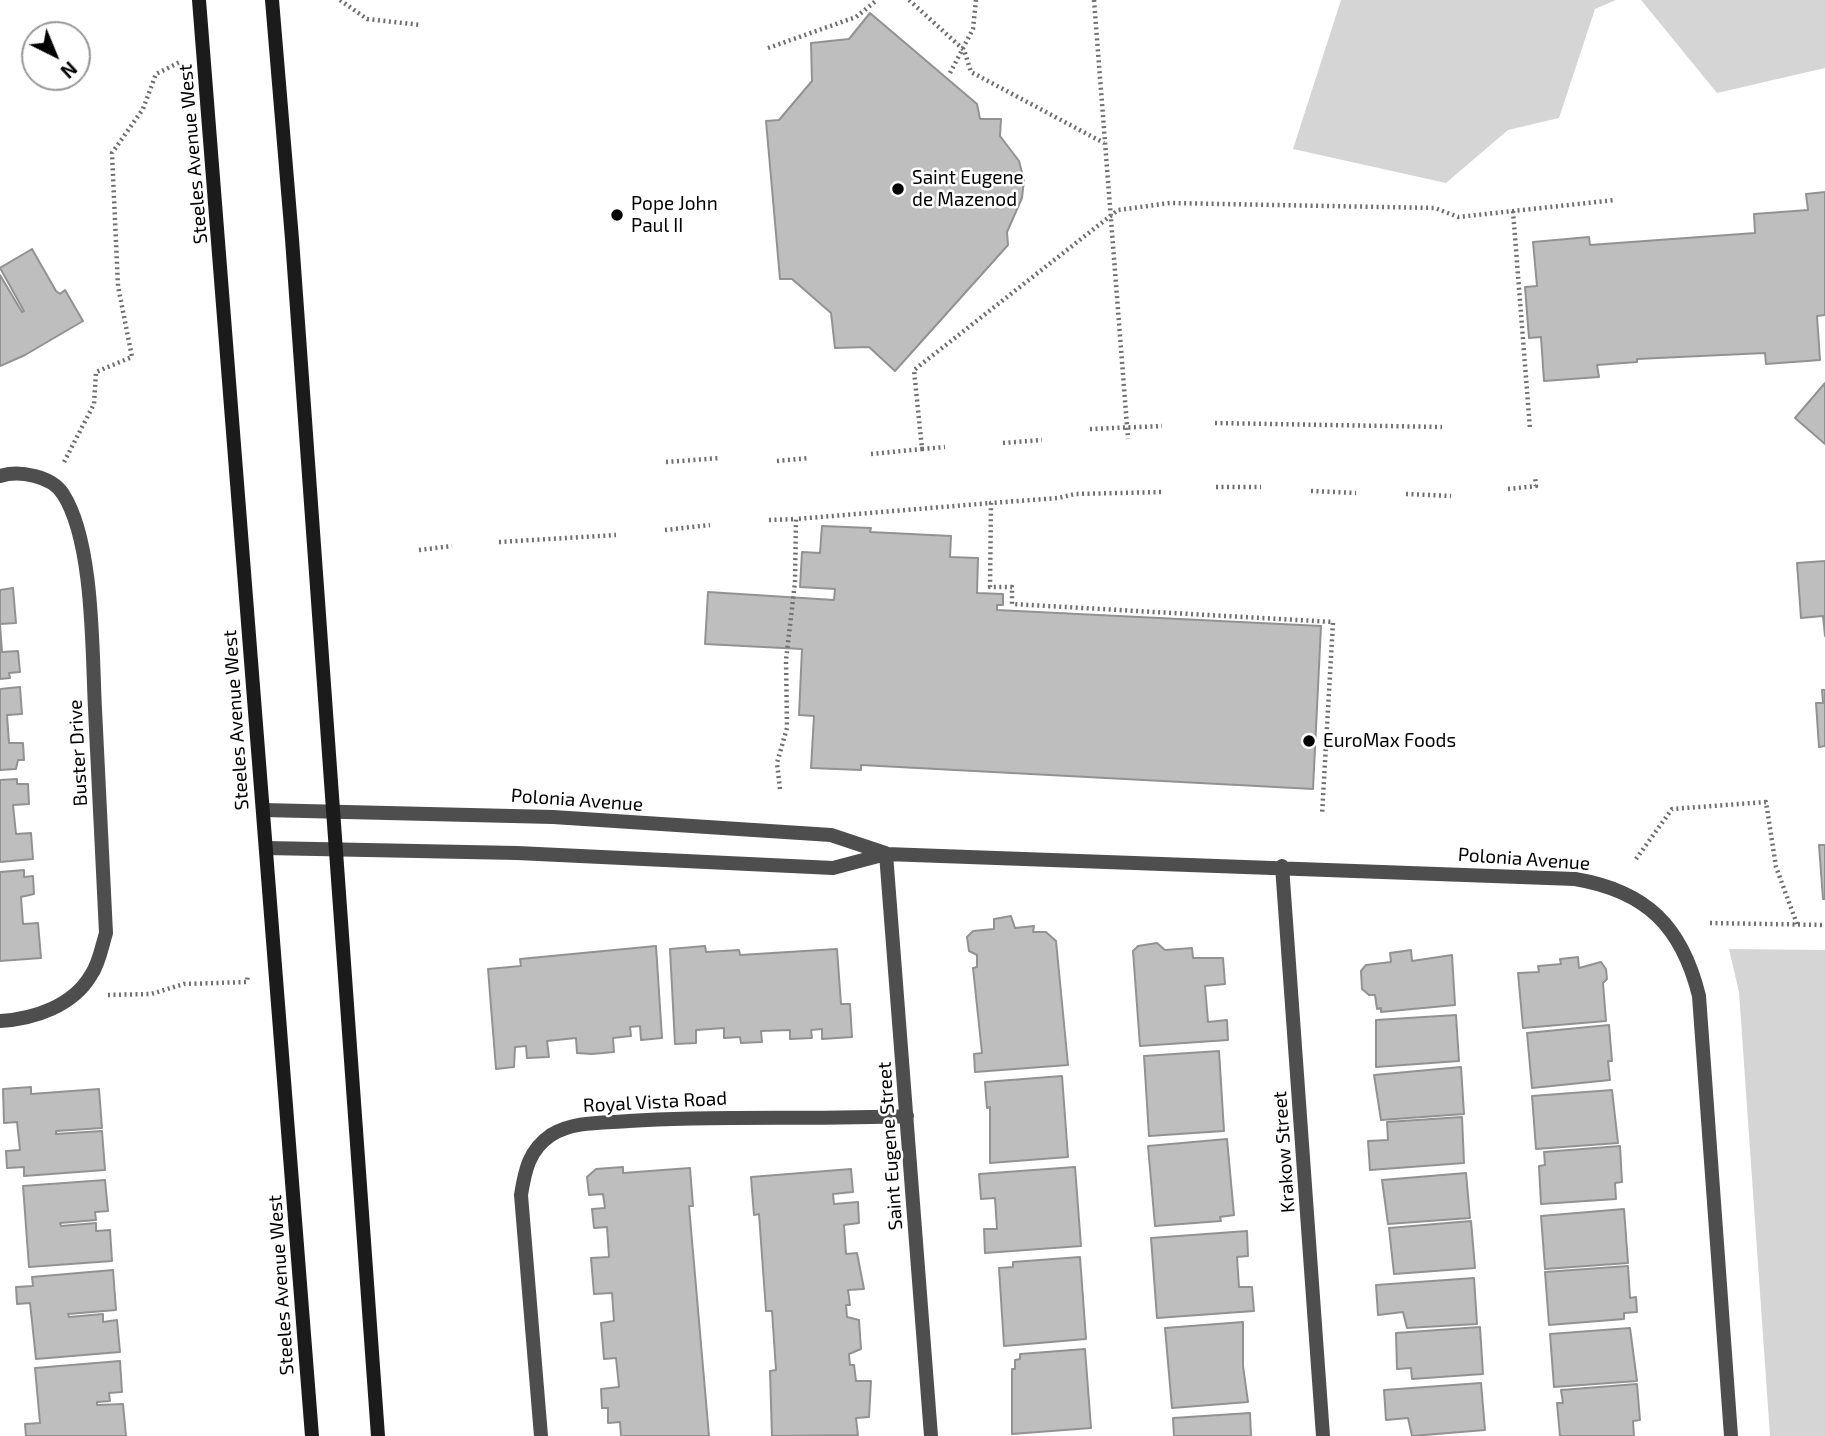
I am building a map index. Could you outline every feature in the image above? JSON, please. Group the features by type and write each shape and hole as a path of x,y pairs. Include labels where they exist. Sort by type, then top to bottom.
{"main road":[{"name":"Steeles Avenue West","path":"199,0 312,1436"},
{"path":"272,0 292,239 378,1436"}],"street":[{"path":"0,476 30,475 52,485"},
{"name":"Buster Drive","path":"0,1021 61,1007 91,975 106,933 91,636 84,563 73,512 61,491 52,485"},
{"name":"Polonia Avenue","path":"263,810 553,817 831,835 887,854"},
{"name":"Polonia Avenue","path":"266,848 517,853 833,868 887,854 1282,866 1575,879 1622,891 1661,916 1682,945 1699,996 1731,1436"},
{"name":"Saint Eugene Street","path":"887,854 931,1436"},
{"name":"Krakow Street","path":"1282,866 1323,1436"},
{"name":"Royal Vista Road","path":"541,1436 521,1195 524,1173 534,1149 552,1134 572,1125 666,1119 907,1116"}],"path":[{"path":"340,0 367,19 421,25"},
{"path":"768,48 856,17 877,0"},
{"path":"909,0 964,50 971,72 1105,144"},
{"path":"950,74 973,29 976,0"},
{"path":"1094,0 1128,439"},
{"path":"52,485 94,404 96,372 132,357 118,286 112,153 143,109 156,74 204,50"},
{"path":"922,449 914,370 1118,210 1170,203 1435,208 1458,217 1615,200"},
{"path":"1513,211 1530,429"},
{"path":"1215,423 1442,427"},
{"path":"1090,429 1162,426"},
{"path":"1003,443 1042,440"},
{"path":"872,454 945,447"},
{"path":"666,463 720,458"},
{"path":"777,461 809,458"},
{"path":"1508,489 1536,486 1535,477"},
{"path":"1130,486 1130,494"},
{"path":"1216,487 1261,487"},
{"path":"1311,491 1356,493"},
{"path":"769,520 1074,494 1161,492"},
{"path":"1406,494 1451,496"},
{"path":"991,503 990,587 1012,587 1012,604 1333,622 1322,815"},
{"path":"780,789 777,763 787,728 786,660 795,582 796,519"},
{"path":"664,530 710,525"},
{"path":"499,542 616,535"},
{"path":"419,550 452,547"},
{"path":"1636,859 1672,809 1766,802 1776,867 1797,924"},
{"path":"1710,923 1825,925"},
{"path":"72,995 151,994 184,984 247,982 248,971"}],"shaded area":[{"path":"1341,0 1616,0 1595,9 1559,118 1508,130 1446,183 1293,149"},
{"path":"1641,0 1825,0 1825,68 1717,93"},
{"path":"1729,949 1825,950 1825,1436 1770,1436 1739,992"}],"building":[{"name":"Saint Eugene de Mazenod","path":"870,13 977,104 980,119 1001,119 1000,136 1019,161 1024,180 1022,198 1007,232 1008,245 895,371 869,347 835,348 831,313 792,279 780,279 766,121 779,120 812,81 811,43 849,39"},
{"path":"1825,192 1825,315 1817,316 1820,360 1766,364 1765,353 1637,359 1637,362 1597,365 1599,377 1544,381 1541,337 1529,338 1525,287 1537,286 1533,242 1589,237 1590,245 1755,233 1754,214 1808,210 1806,194"},
{"path":"32,249 56,291 60,294 65,290 83,321 25,355 0,366 0,275 22,312 24,311 0,268"},
{"path":"1825,383 1825,444 1795,418"},
{"path":"822,526 871,528 870,532 951,536 950,557 978,558 977,593 1003,594 1003,605 997,605 997,610 1321,626 1313,789 861,765 861,770 811,768 814,716 799,715 802,649 705,644 708,592 834,600 835,589 800,587 802,552 820,553"},
{"path":"1825,561 1825,636 1823,616 1801,618 1797,563"},
{"path":"13,588 16,623 0,624 0,590"},
{"path":"0,624 2,652 18,651 20,672 9,673 10,678 0,679"},
{"path":"20,687 22,714 7,715 9,743 23,743 24,760 18,760 16,769 0,770 0,689"},
{"path":"1822,690 1825,690 1825,746 1819,747 1816,703 1823,703"},
{"path":"17,779 17,784 28,784 29,804 13,805 16,834 31,833 33,859 0,862 0,780"},
{"path":"1819,845 1825,845 1825,899 1823,899"},
{"path":"24,870 24,877 33,876 34,894 21,897 23,924 38,923 41,958 0,961 0,872"},
{"path":"1011,916 1015,928 1034,926 1033,932 1046,932 1056,941 1068,1065 975,1072 974,1054 982,1053 973,968 977,967 977,955 969,951 967,937 973,931 994,929 994,919"},
{"path":"1157,943 1165,950 1192,948 1193,958 1223,958 1225,984 1205,986 1208,1022 1227,1020 1228,1040 1140,1046 1133,951 1138,946"},
{"path":"656,946 662,1038 641,1040 640,1026 630,1027 631,1036 613,1038 614,1052 592,1054 577,1053 576,1038 547,1041 549,1057 527,1058 526,1046 515,1047 514,1067 496,1069 488,969 521,966 520,959"},
{"path":"705,946 706,952 739,950 740,955 837,949 841,1004 850,1004 852,1037 822,1039 822,1029 811,1030 812,1038 790,1039 790,1030 761,1031 762,1042 741,1043 740,1037 724,1038 724,1028 696,1030 696,1043 675,1044 670,949"},
{"path":"1411,950 1412,961 1452,955 1455,1005 1381,1012 1381,1008 1377,1009 1375,995 1369,995 1362,989 1361,971 1366,965 1391,962 1390,953"},
{"path":"1578,957 1579,968 1601,962 1606,969 1607,979 1603,983 1606,1021 1523,1028 1518,973 1539,972 1538,966 1561,964 1560,959"},
{"path":"1456,1015 1459,1061 1376,1067 1376,1020"},
{"path":"1609,1025 1612,1061 1608,1061 1610,1080 1532,1088 1527,1033"},
{"path":"1219,1051 1224,1131 1149,1136 1144,1056"},
{"path":"1461,1067 1464,1114 1381,1120 1374,1075"},
{"path":"1062,1076 1068,1157 990,1163 990,1107 987,1108 985,1082"},
{"path":"31,1087 31,1094 99,1089 102,1128 56,1131 56,1134 102,1131 105,1170 24,1176 24,1167 7,1168 6,1151 20,1150 17,1122 4,1123 3,1089"},
{"path":"1612,1090 1618,1143 1536,1149 1532,1096"},
{"path":"1462,1117 1464,1163 1370,1170 1368,1141 1388,1140 1387,1122"},
{"path":"1227,1139 1234,1215 1220,1217 1221,1221 1155,1226 1148,1146"},
{"path":"1620,1146 1622,1182 1615,1183 1616,1199 1541,1204 1539,1166 1545,1165 1544,1152"},
{"path":"623,1167 623,1173 690,1168 693,1206 689,1206 709,1436 621,1436 620,1422 608,1423 608,1408 602,1408 601,1389 619,1387 616,1358 604,1359 601,1323 614,1321 612,1293 594,1294 591,1258 609,1257 607,1227 594,1228 592,1209 605,1208 603,1194 589,1195 587,1177 596,1169"},
{"path":"1075,1167 1081,1246 985,1253 984,1229 997,1229 995,1198 981,1199 979,1174"},
{"path":"851,1169 853,1192 833,1194 834,1204 858,1202 859,1223 844,1225 846,1254 857,1253 864,1289 848,1290 850,1305 846,1305 847,1317 859,1320 861,1349 849,1354 850,1365 854,1365 856,1381 871,1381 869,1417 856,1418 858,1435 772,1436 770,1371 776,1370 772,1311 766,1311 759,1214 754,1215 751,1177"},
{"path":"1466,1173 1470,1218 1388,1224 1382,1180"},
{"path":"105,1180 108,1211 95,1212 96,1220 60,1223 61,1226 96,1223 96,1231 110,1230 112,1261 29,1267 23,1186"},
{"path":"1624,1209 1628,1263 1545,1269 1541,1216"},
{"path":"1471,1221 1475,1268 1394,1274 1389,1228"},
{"path":"1247,1231 1248,1256 1237,1257 1239,1287 1252,1287 1254,1311 1157,1318 1151,1238"},
{"path":"1080,1257 1086,1339 1004,1346 999,1268 1013,1267 1013,1262"},
{"path":"1628,1266 1630,1298 1636,1297 1637,1312 1624,1313 1624,1319 1549,1325 1545,1272"},
{"path":"113,1270 116,1310 68,1314 69,1317 103,1314 103,1322 117,1320 120,1352 36,1359 30,1303 17,1304 16,1287 33,1286 32,1277"},
{"path":"1474,1278 1477,1324 1407,1328 1403,1312 1378,1315 1376,1285"},
{"path":"1243,1322 1243,1366 1248,1402 1172,1408 1165,1328"},
{"path":"1480,1327 1483,1374 1412,1379 1411,1368 1397,1369 1396,1333"},
{"path":"1630,1328 1637,1381 1554,1387 1550,1334"},
{"path":"1085,1349 1091,1428 1012,1434 1012,1369 1015,1369 1015,1360 1020,1359 1020,1354"},
{"path":"120,1361 122,1392 109,1393 110,1401 97,1402 97,1405 123,1404 126,1436 26,1436 25,1424 40,1423 35,1368"},
{"path":"1481,1383 1485,1430 1412,1436 1408,1418 1386,1420 1384,1390"},
{"path":"1637,1384 1640,1420 1633,1421 1634,1436 1560,1436 1557,1403 1563,1403 1561,1390"},
{"path":"1250,1413 1251,1436 1174,1436 1173,1418"}],"place":[{"name":"Saint Eugene de Mazenod","path":"898,189"},
{"name":"Pope John Paul II","path":"617,215"},
{"name":"EuroMax Foods","path":"1309,741"}]}
